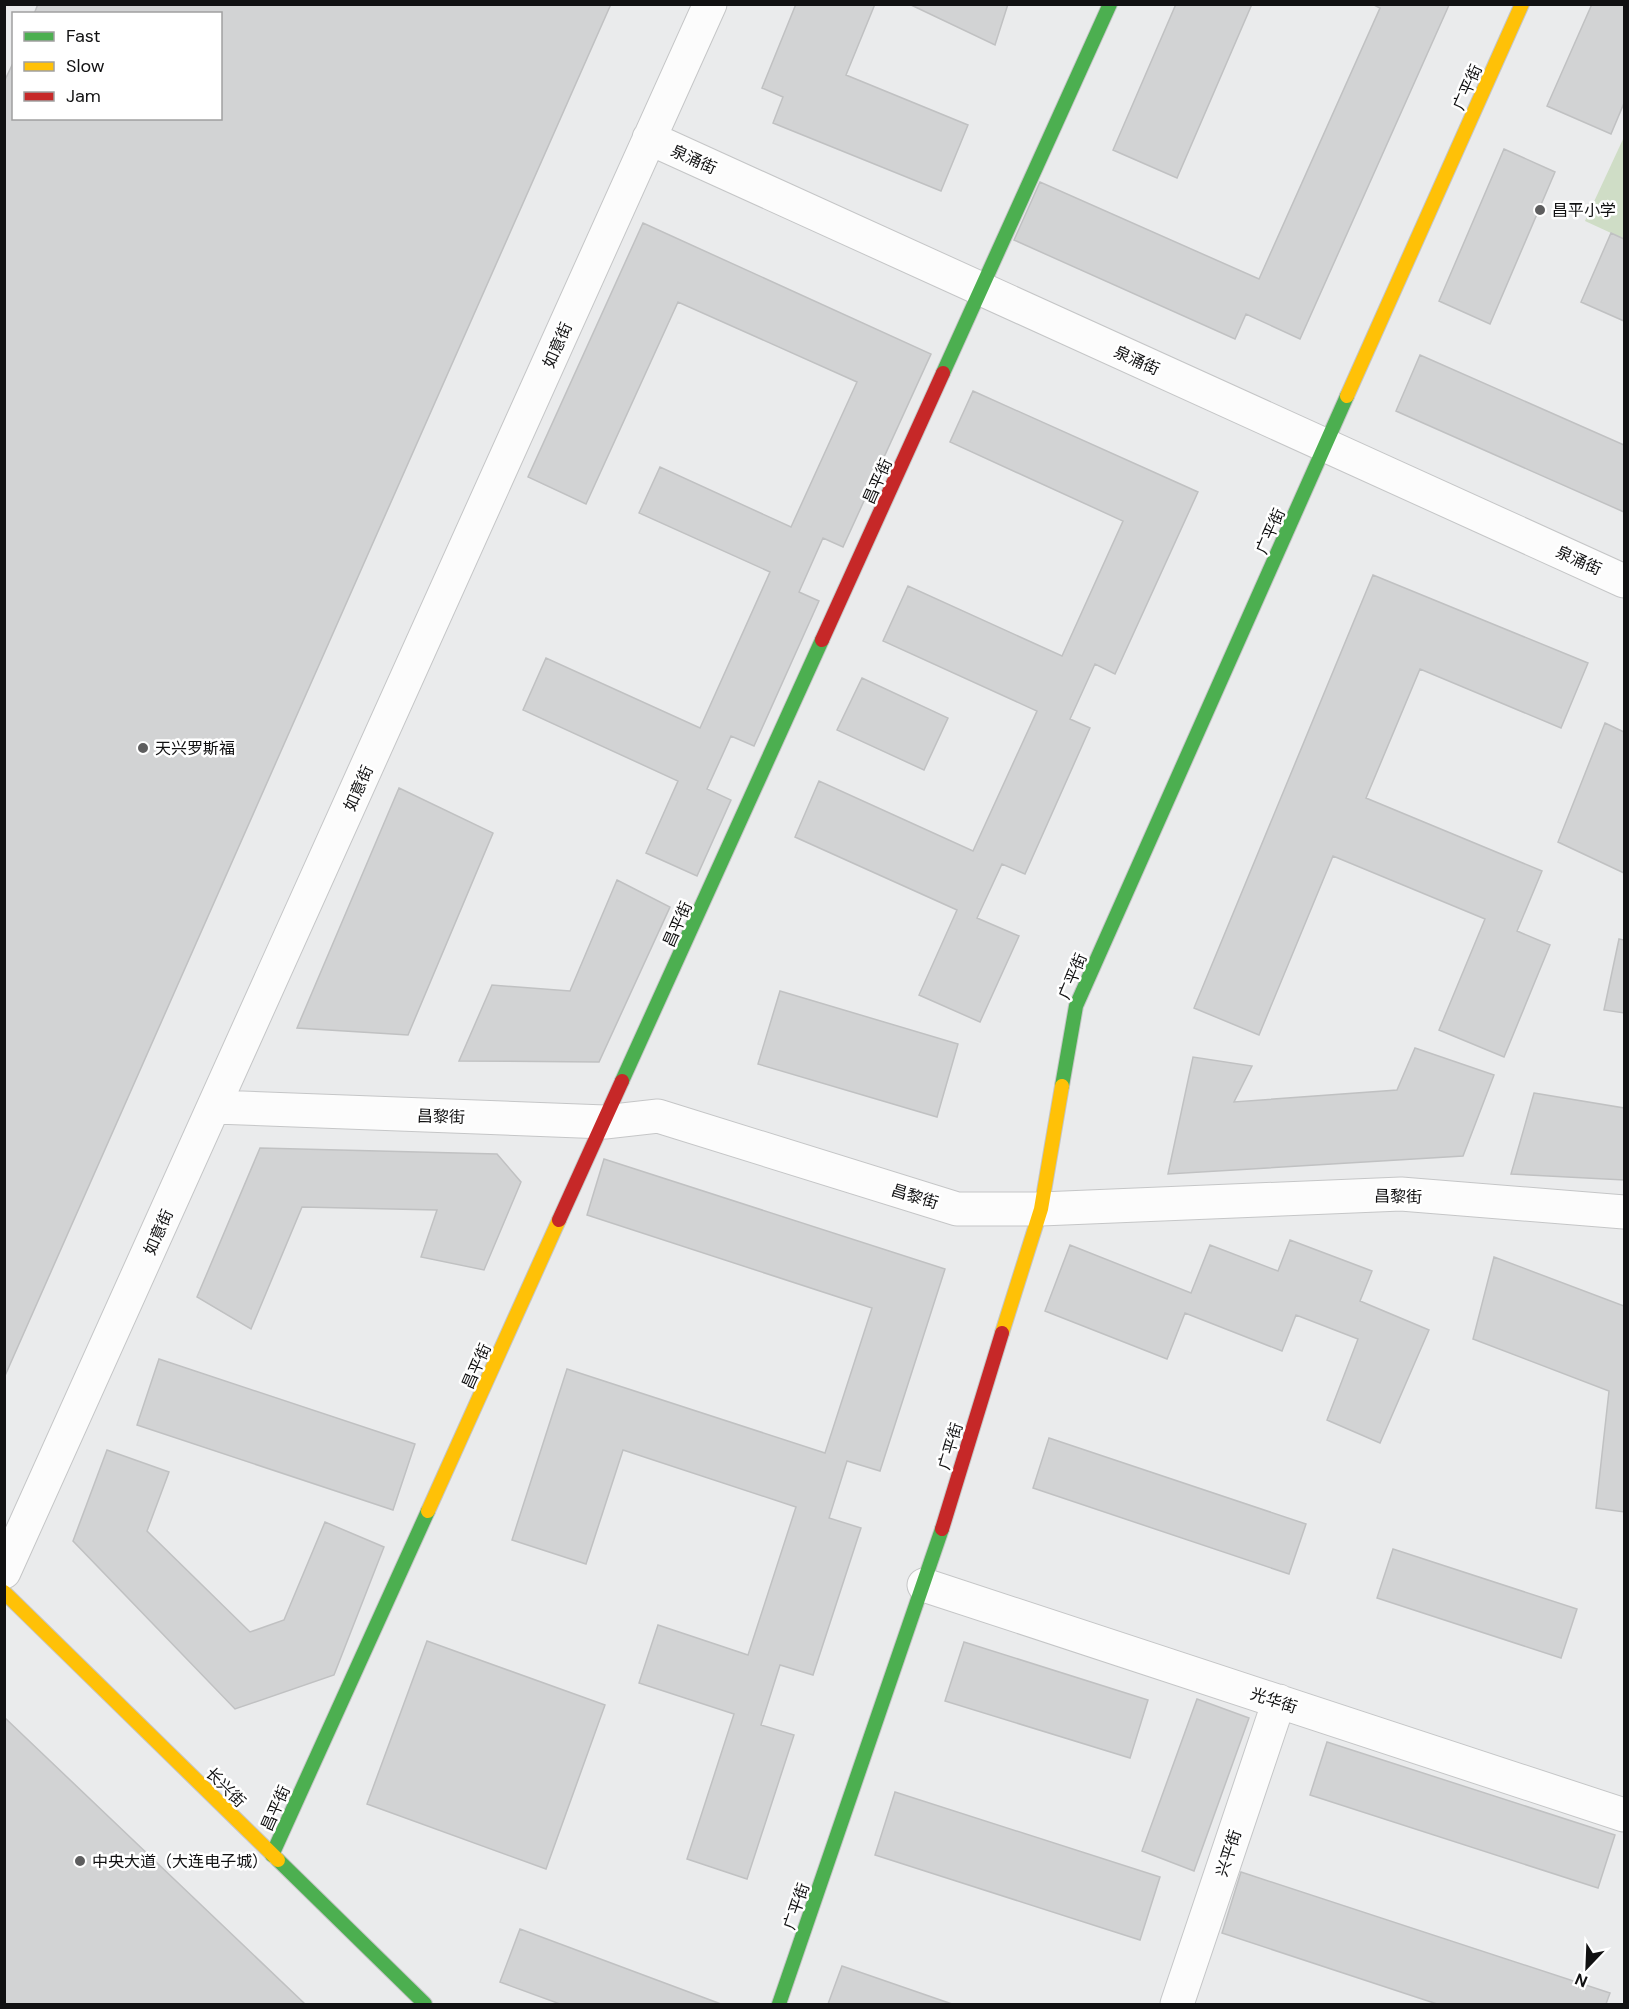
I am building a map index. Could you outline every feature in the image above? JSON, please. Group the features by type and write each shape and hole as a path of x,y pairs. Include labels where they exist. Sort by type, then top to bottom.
{"street":[{"name":"如意街","path":"4,1572 710,4"},
{"name":"昌平街","path":"272,1855 1110,4"},
{"name":"广平街","path":"779,2004 924,1585 1041,1209 1076,1006 1522,4"},
{"name":"泉涌街","path":"649,138 1624,581"},
{"name":"昌黎街","path":"215,1107 605,1122 658,1116 957,1209 1041,1209 1401,1194 1624,1212"},
{"name":"光华街","path":"924,1585 1624,1815"},
{"name":"长兴街","path":"4,1592 425,2004"},
{"name":"兴平街","path":"1177,2004 1279,1701"}],"green space":[{"path":"1624,137 1624,239 1585,221"}],"building":[{"name":"天兴罗斯福","path":"38,4 611,4 4,1378 4,82 12,65 12,120 222,120 222,12 35,12"},
{"path":"796,4 875,4 846,75 968,125 941,191 773,123 783,97 762,88"},
{"path":"909,4 1008,4 995,45"},
{"path":"1176,4 1252,4 1177,178 1113,150"},
{"path":"1372,4 1449,5 1300,339 1246,314 1235,339 1014,240 1040,182 1259,279 1380,8"},
{"path":"1592,4 1624,4 1624,103 1611,134 1547,106"},
{"path":"1504,149 1555,172 1490,324 1439,301"},
{"path":"643,223 931,354 843,547 823,538 799,592 819,601 754,746 731,736 707,789 731,800 697,876 646,853 678,781 523,710 546,658 700,728 770,572 639,513 660,467 791,527 857,382 678,302 586,504 528,477"},
{"path":"1611,233 1624,239 1624,321 1581,302"},
{"path":"1420,355 1624,445 1624,512 1396,411"},
{"path":"973,391 1198,492 1115,674 1095,664 1070,719 1090,728 1025,874 1002,864 977,918 1019,936 980,1022 919,995 957,910 795,837 819,781 973,851 1037,711 883,641 908,586 1062,656 1123,521 950,442"},
{"path":"1373,575 1588,663 1561,728 1420,669 1366,798 1542,871 1517,931 1550,945 1504,1057 1439,1030 1485,919 1333,856 1259,1035 1194,1008"},
{"path":"862,678 948,718 924,770 837,730"},
{"path":"1605,723 1624,732 1624,873 1558,842"},
{"path":"399,788 493,833 408,1035 297,1028"},
{"path":"617,880 670,907 599,1062 459,1061 492,985 570,991"},
{"path":"1619,939 1624,940 1624,1013 1604,1010"},
{"path":"780,991 958,1044 937,1117 758,1064"},
{"path":"1415,1048 1494,1075 1463,1156 1168,1174 1193,1057 1252,1066 1234,1102 1397,1090"},
{"path":"1534,1093 1624,1108 1624,1180 1511,1174"},
{"path":"260,1148 497,1154 521,1182 484,1270 421,1257 437,1210 302,1207 251,1329 197,1297"},
{"path":"604,1159 945,1269 880,1471 847,1461 829,1518 861,1528 813,1675 780,1665 761,1725 794,1735 747,1879 687,1859 734,1714 639,1683 658,1625 748,1655 796,1507 623,1450 586,1564 512,1540 567,1369 825,1453 872,1308 587,1215"},
{"path":"1290,1240 1372,1271 1360,1301 1429,1330 1380,1443 1327,1420 1358,1339 1296,1315 1282,1351 1185,1313 1167,1359 1045,1311 1070,1245 1191,1293 1210,1245 1278,1271"},
{"path":"1494,1257 1624,1306 1624,1512 1596,1508 1609,1391 1473,1339"},
{"path":"159,1359 415,1444 393,1510 137,1425"},
{"path":"1049,1438 1306,1524 1289,1574 1033,1488"},
{"path":"107,1450 169,1472 147,1531 250,1632 284,1620 325,1522 384,1547 334,1675 235,1709 73,1541"},
{"path":"1393,1549 1577,1609 1561,1658 1377,1598"},
{"path":"427,1641 605,1705 546,1869 367,1804"},
{"path":"964,1642 1148,1700 1130,1758 945,1701"},
{"path":"1197,1699 1249,1718 1194,1871 1142,1851"},
{"name":"中央大道（大连电子城）","path":"4,1717 305,2004 4,2004"},
{"path":"1327,1742 1615,1835 1598,1888 1310,1795"},
{"path":"895,1792 1160,1877 1140,1940 875,1855"},
{"path":"1241,1872 1610,1993 1606,2004 1437,2004 1222,1933"},
{"path":"520,1929 721,2004 560,2004 500,1982"},
{"path":"842,1966 952,2004 828,2004"}],"traffic: fast":[{"path":"943,373 1110,4"},
{"path":"1062,1086 1076,1006 1347,396"},
{"path":"622,1081 822,640"},
{"path":"272,1855 428,1511"},
{"path":"779,2004 942,1529"},
{"path":"278,1860 425,2004"}],"traffic: slow":[{"path":"1347,396 1522,4"},
{"path":"1002,1333 1041,1209 1062,1086"},
{"path":"428,1511 559,1220"},
{"path":"4,1592 278,1860"}],"traffic: jam":[{"path":"822,640 943,373"},
{"path":"559,1220 622,1081"},
{"path":"942,1529 1002,1333"}],"place":[{"name":"昌平小学","path":"1540,210"},
{"name":"天兴罗斯福","path":"143,748"},
{"name":"中央大道（大连电子城）","path":"80,1861"}]}
